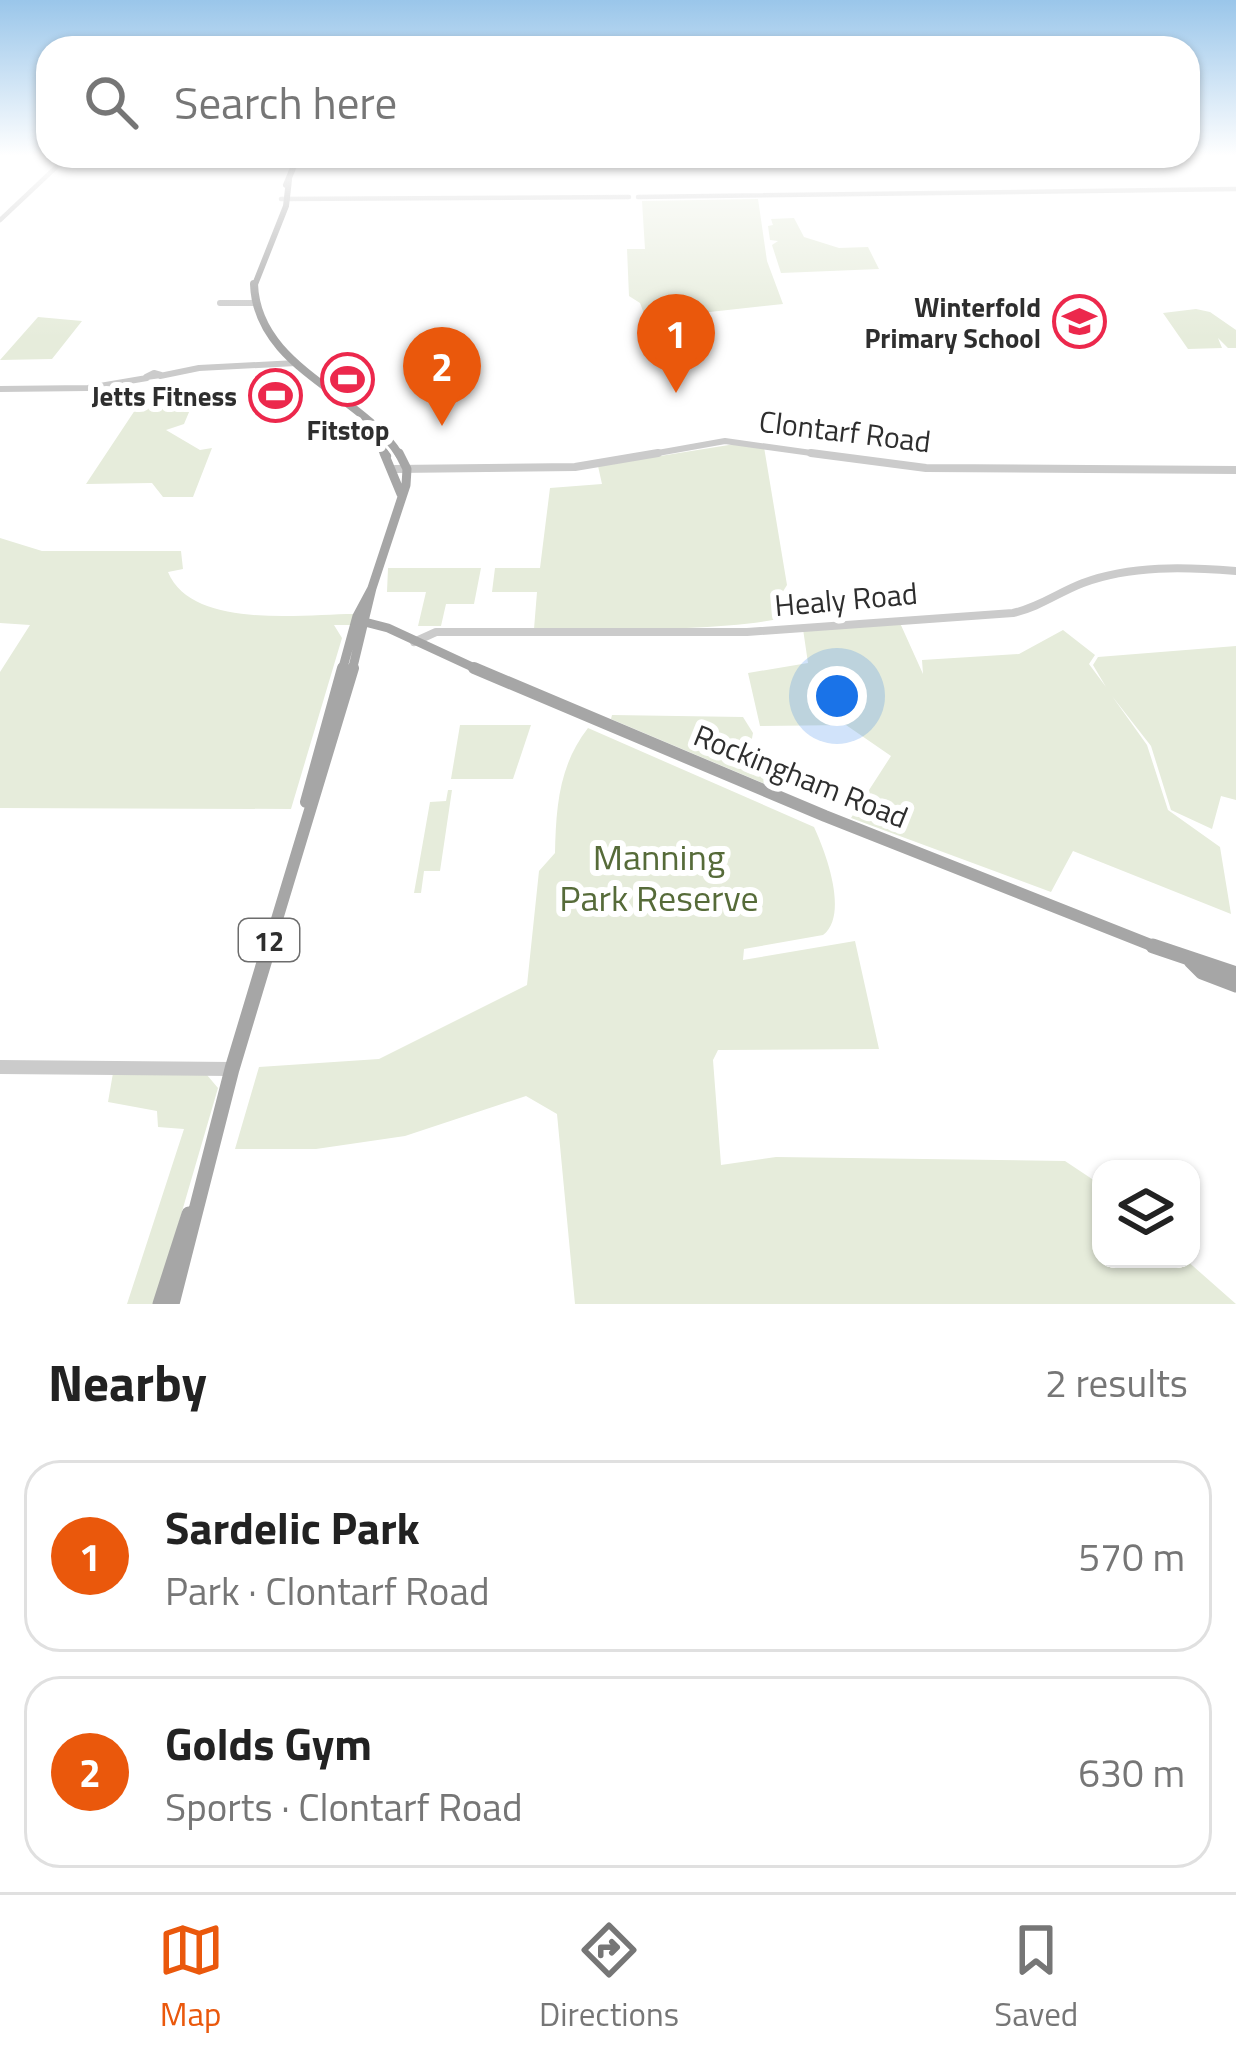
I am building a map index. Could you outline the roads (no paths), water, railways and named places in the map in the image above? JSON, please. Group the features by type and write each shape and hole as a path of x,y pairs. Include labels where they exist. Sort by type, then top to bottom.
{"main road":[{"path":"278,216 252,301 291,363 376,439 400,467"},
{"name":"12","path":"160,1304 195,1200 360,624 406,485 400,467"},
{"name":"Rockingham Road","path":"360,624 1191,962 1236,974"},
{"name":"Rockingham Road","path":"1191,962 1202,972 1236,985"},
{"name":"12","path":"172,1304 195,1200"}],"street":[{"path":"252,301 220,303 236,302 252,301"},
{"path":"0,388 88,388 192,368 291,363"},
{"name":"Clontarf Road","path":"400,467 575,467 734,441 926,468 1236,470"},
{"name":"Healy Road","path":"417,645 450,634 747,632 1013,613 1045,608 1079,584 1105,577 1203,568 1236,571"},
{"path":"0,1067 232,1069"}],"place":[{"name":"Winterfold Primary School","path":"1080,322"},
{"name":"Fitstop","path":"348,379"},
{"name":"Sardelic Park","path":"676,393"},
{"name":"Jetts Fitness","path":"276,395"},
{"name":"Golds Gym","path":"442,426"}],"park label":[{"name":"Manning Park Reserve","path":"659,876"}]}
